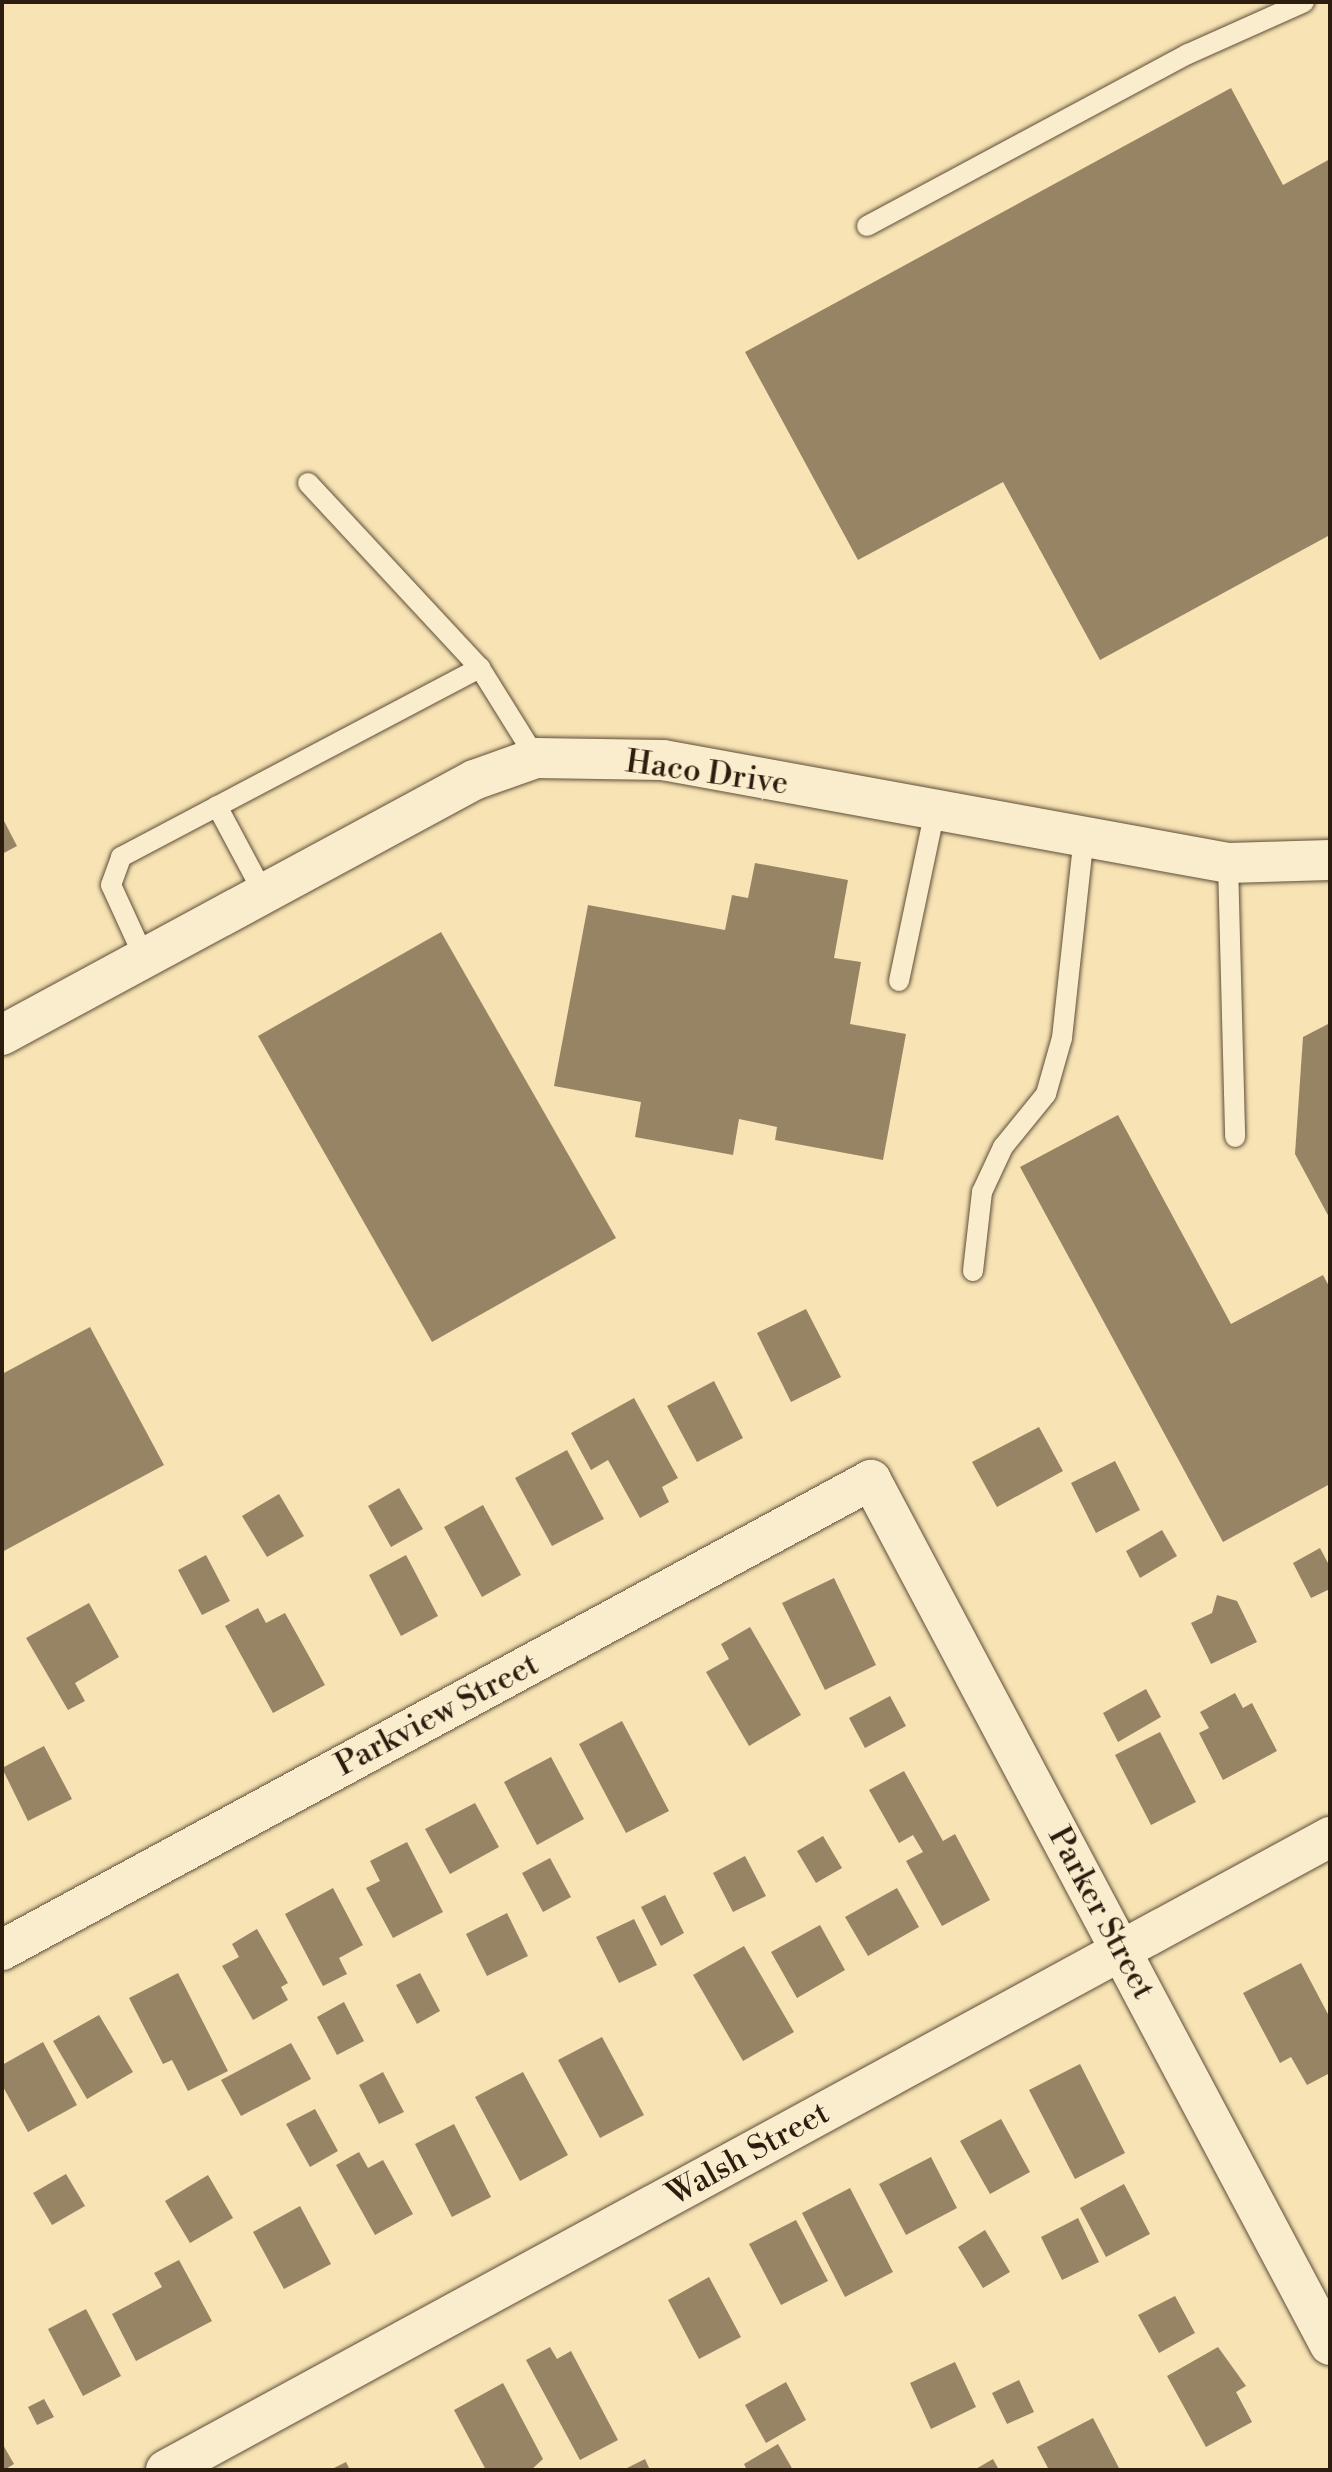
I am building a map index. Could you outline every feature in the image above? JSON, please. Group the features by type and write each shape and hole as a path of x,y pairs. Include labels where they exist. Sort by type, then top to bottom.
{"street":[{"name":"Haco Drive","path":"2,1035 474,780 536,758 663,760 1228,863 1330,860"},
{"name":"Parkview Street","path":"2,1950 871,1480"},
{"name":"Parker Street","path":"871,1480 1330,2345"},
{"name":"Walsh Street","path":"166,2470 1330,1837"}],"lane":[{"path":"867,226 1188,54 1304,2"},
{"path":"308,483 480,668 536,758"},
{"path":"144,957 111,885 121,857 480,668"},
{"path":"217,806 263,892"},
{"path":"899,981 935,810"},
{"path":"973,1271 982,1192 1003,1147 1046,1094 1062,1038 1084,837"},
{"path":"1228,863 1235,1137"}],"building":[{"path":"1231,88 1283,185 1330,159 1330,535 1100,660 1003,482 858,560 745,352"},
{"path":"2,817 17,846 2,854"},
{"path":"755,863 848,880 834,958 861,962 850,1024 906,1034 883,1160 775,1140 777,1127 739,1119 733,1155 635,1137 641,1102 554,1086 588,905 725,930 732,895 748,898"},
{"path":"441,932 616,1238 432,1342 258,1036"},
{"path":"1330,1023 1330,1219 1295,1154 1303,1037"},
{"path":"1118,1115 1231,1324 1323,1275 1330,1288 1330,1484 1223,1542 1020,1167"},
{"path":"806,1309 841,1377 791,1402 757,1333"},
{"path":"90,1327 164,1465 2,1552 2,1374"},
{"path":"714,1381 743,1438 697,1462 667,1406"},
{"path":"634,1398 678,1478 662,1487 669,1502 640,1518 608,1460 591,1470 571,1433"},
{"path":"1039,1427 1063,1471 997,1507 972,1462"},
{"path":"567,1450 604,1519 552,1546 515,1478"},
{"path":"1115,1461 1140,1510 1096,1533 1071,1483"},
{"path":"399,1488 423,1529 391,1547 368,1506"},
{"path":"279,1494 304,1536 267,1557 242,1516"},
{"path":"483,1505 521,1575 482,1597 444,1527"},
{"path":"1162,1530 1177,1556 1140,1578 1126,1551"},
{"path":"1320,1548 1330,1567 1330,1589 1311,1598 1293,1563"},
{"path":"206,1555 230,1601 202,1615 178,1570"},
{"path":"406,1555 438,1616 401,1636 369,1575"},
{"path":"834,1578 876,1665 825,1690 782,1603"},
{"path":"1217,1595 1237,1601 1257,1642 1211,1664 1191,1623 1212,1613"},
{"path":"89,1603 119,1657 75,1683 85,1701 68,1710 26,1638"},
{"path":"258,1608 266,1623 285,1613 325,1685 273,1713 225,1626"},
{"path":"750,1627 801,1715 749,1746 706,1672 729,1659 721,1644"},
{"path":"1146,1689 1161,1717 1118,1742 1103,1713"},
{"path":"1235,1693 1243,1708 1252,1703 1277,1751 1223,1780 1199,1733 1209,1728 1200,1712"},
{"path":"890,1696 906,1726 865,1748 849,1718"},
{"path":"622,1721 669,1811 626,1833 579,1744"},
{"path":"1160,1732 1196,1802 1151,1825 1115,1755"},
{"path":"44,1746 72,1799 28,1821 2,1768"},
{"path":"551,1757 584,1819 537,1845 504,1782"},
{"path":"904,1771 943,1841 955,1834 990,1900 942,1926 906,1861 923,1852 913,1835 899,1843 869,1790"},
{"path":"475,1803 499,1847 450,1874 425,1829"},
{"path":"823,1836 842,1868 816,1883 797,1851"},
{"path":"407,1842 443,1912 393,1938 366,1888 380,1881 370,1861"},
{"path":"745,1856 766,1896 733,1912 713,1873"},
{"path":"550,1858 571,1897 543,1912 522,1873"},
{"path":"333,1888 363,1945 339,1958 347,1974 323,1986 285,1914"},
{"path":"897,1888 919,1927 868,1956 845,1917"},
{"path":"665,1895 684,1933 661,1946 641,1907"},
{"path":"507,1913 528,1956 487,1976 466,1934"},
{"path":"634,1919 657,1965 619,1983 596,1937"},
{"path":"820,1925 845,1970 797,1998 771,1952"},
{"path":"257,1929 288,1983 281,1987 288,2000 253,2020 222,1966 239,1957 232,1944"},
{"path":"744,1946 794,2032 743,2061 693,1975"},
{"path":"1301,1963 1330,2018 1330,2073 1307,2085 1291,2057 1280,2063 1243,1993"},
{"path":"178,1973 228,2071 188,2091 172,2060 163,2064 129,1998"},
{"path":"420,1973 440,2011 417,2024 396,1985"},
{"path":"344,2002 364,2041 337,2055 317,2017"},
{"path":"99,2015 133,2072 87,2099 53,2041"},
{"path":"602,2037 644,2115 600,2138 558,2060"},
{"path":"43,2042 77,2105 28,2132 2,2085 2,2065"},
{"path":"291,2043 311,2079 241,2116 221,2080"},
{"path":"1080,2064 1125,2153 1075,2179 1029,2090"},
{"path":"383,2072 404,2112 379,2124 359,2085"},
{"path":"523,2072 568,2155 520,2181 475,2097"},
{"path":"315,2109 338,2151 310,2167 286,2124"},
{"path":"1001,2119 1030,2172 990,2194 960,2141"},
{"path":"454,2124 491,2197 452,2217 415,2144"},
{"path":"359,2152 368,2168 383,2160 413,2214 375,2235 336,2165"},
{"path":"931,2157 957,2208 906,2235 879,2184"},
{"path":"66,2174 85,2206 52,2225 33,2193"},
{"path":"208,2175 233,2218 190,2243 165,2201"},
{"path":"1124,2184 1150,2234 1106,2257 1080,2208"},
{"path":"850,2188 893,2272 845,2297 802,2213"},
{"path":"300,2206 331,2264 284,2289 253,2232"},
{"path":"1078,2218 1099,2262 1062,2280 1041,2237"},
{"path":"796,2220 828,2281 781,2305 749,2244"},
{"path":"985,2230 1010,2272 983,2288 958,2247"},
{"path":"179,2260 212,2321 136,2361 112,2314 162,2287 154,2273"},
{"path":"709,2277 741,2337 699,2359 668,2300"},
{"path":"1175,2296 1195,2333 1159,2353 1138,2315"},
{"path":"86,2309 121,2376 83,2396 48,2329"},
{"path":"550,2347 557,2359 571,2351 618,2440 580,2460 526,2360"},
{"path":"1218,2347 1246,2386 1236,2392 1252,2422 1206,2447 1167,2376"},
{"path":"955,2362 976,2407 931,2429 910,2383"},
{"path":"1019,2380 1034,2412 1007,2424 992,2393"},
{"path":"786,2382 806,2420 766,2443 745,2405"},
{"path":"503,2383 543,2459 531,2470 486,2470 454,2410"},
{"path":"44,2399 54,2417 37,2425 28,2407"},
{"path":"1093,2418 1120,2470 1049,2470 1037,2447"},
{"path":"2,2443 14,2464 4,2470 2,2470"},
{"path":"778,2444 793,2470 747,2470 744,2464"},
{"path":"645,2459 650,2470 623,2470"},
{"path":"993,2459 999,2470 974,2470"},
{"path":"346,2462 350,2470 330,2470"}]}
